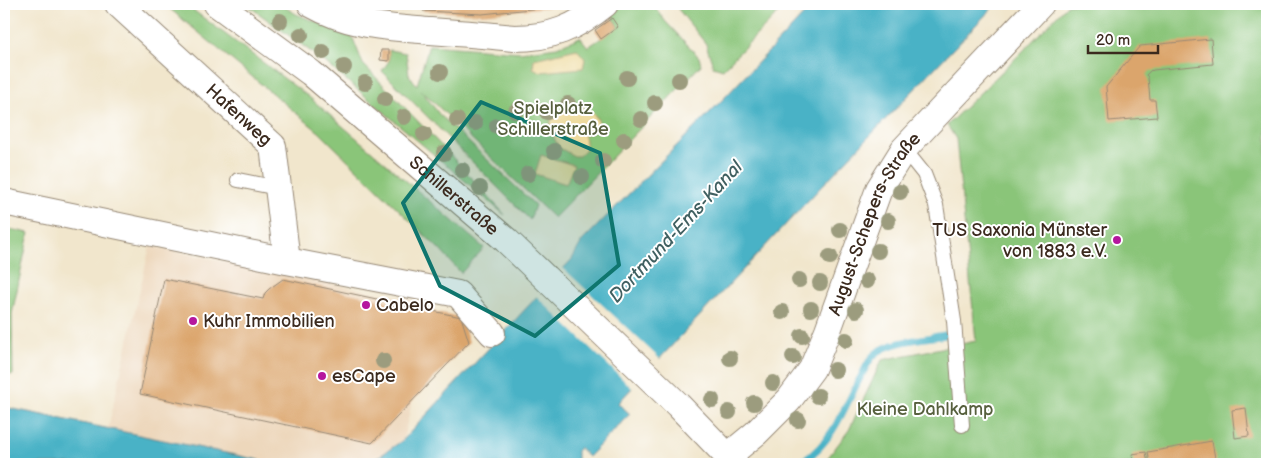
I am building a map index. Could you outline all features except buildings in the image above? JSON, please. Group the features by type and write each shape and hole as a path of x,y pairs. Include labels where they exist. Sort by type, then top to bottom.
{"street":[{"name":"Hafenweg","path":"118,4 273,146 287,261"},
{"name":"Schillerstraße","path":"217,4 311,73 506,240 678,405 732,460"},
{"path":"311,4 322,10 352,12 384,27 514,38 531,38 562,31 581,21 605,4"},
{"name":"August-Schepers-Straße","path":"732,460 789,400 812,369 879,189 904,149 1040,4"},
{"path":"4,202 287,261 458,294 492,333"}],"lane":[{"path":"904,149 924,174 936,205 954,321 962,425"},
{"path":"238,180 278,188"}],"highlighted area":[{"path":"481,102 600,153 619,265 535,336 440,286 403,203"}],"shaded area":[{"path":"150,246 435,305 403,440 380,456 358,464 279,464 108,428"}],"green space":[{"path":"164,4 185,4 309,97 484,248 461,273 440,250 319,132"},
{"path":"246,4 280,4 296,14 352,36 363,64 505,215 325,62"},
{"name":"Spielplatz Schillerstraße","path":"621,4 653,4 665,21 699,57 701,65 554,218 421,90 439,114 535,205 530,220 382,71 389,61 389,50 406,53 409,75 417,85 429,45 520,52 557,47 580,37 588,47 618,27 612,15"},
{"path":"674,4 787,4 723,69 713,66 706,44"},
{"name":"TUS Saxonia Münster von 1883 e.V.","path":"1068,4 1267,4 1267,464 823,464 849,430 882,360 976,341 956,139 947,125"},
{"path":"4,228 29,233 12,314 13,375 4,374"}],"sand":[{"path":"577,49 585,59 583,68 541,72 533,68 534,59"},
{"path":"581,106 592,112 599,122 595,131 584,135 586,149 579,156 574,156 558,147 550,128 552,114"},
{"path":"541,155 574,165 566,184 535,174"}],"water":[{"name":"Dortmund-Ems-Kanal","path":"814,4 996,4 618,403 630,414 588,457 579,447 575,464 358,464 380,456 403,440 572,259 582,241"},
{"path":"4,407 279,464 4,464"}],"pier":[{"path":"562,267 661,360 634,390 535,295"}],"waterway":[{"path":"806,459 831,434 868,363 875,354 882,349 899,343 945,335"}],"place":[{"name":"TUS Saxonia Münster von 1883 e.V.","path":"1117,240"},
{"name":"Cabelo","path":"366,305"},
{"name":"Kuhr Immobilien","path":"193,321"},
{"name":"esCape","path":"322,376"}],"park label":[{"name":"Kleine Dahlkamp","path":"925,409"}]}
